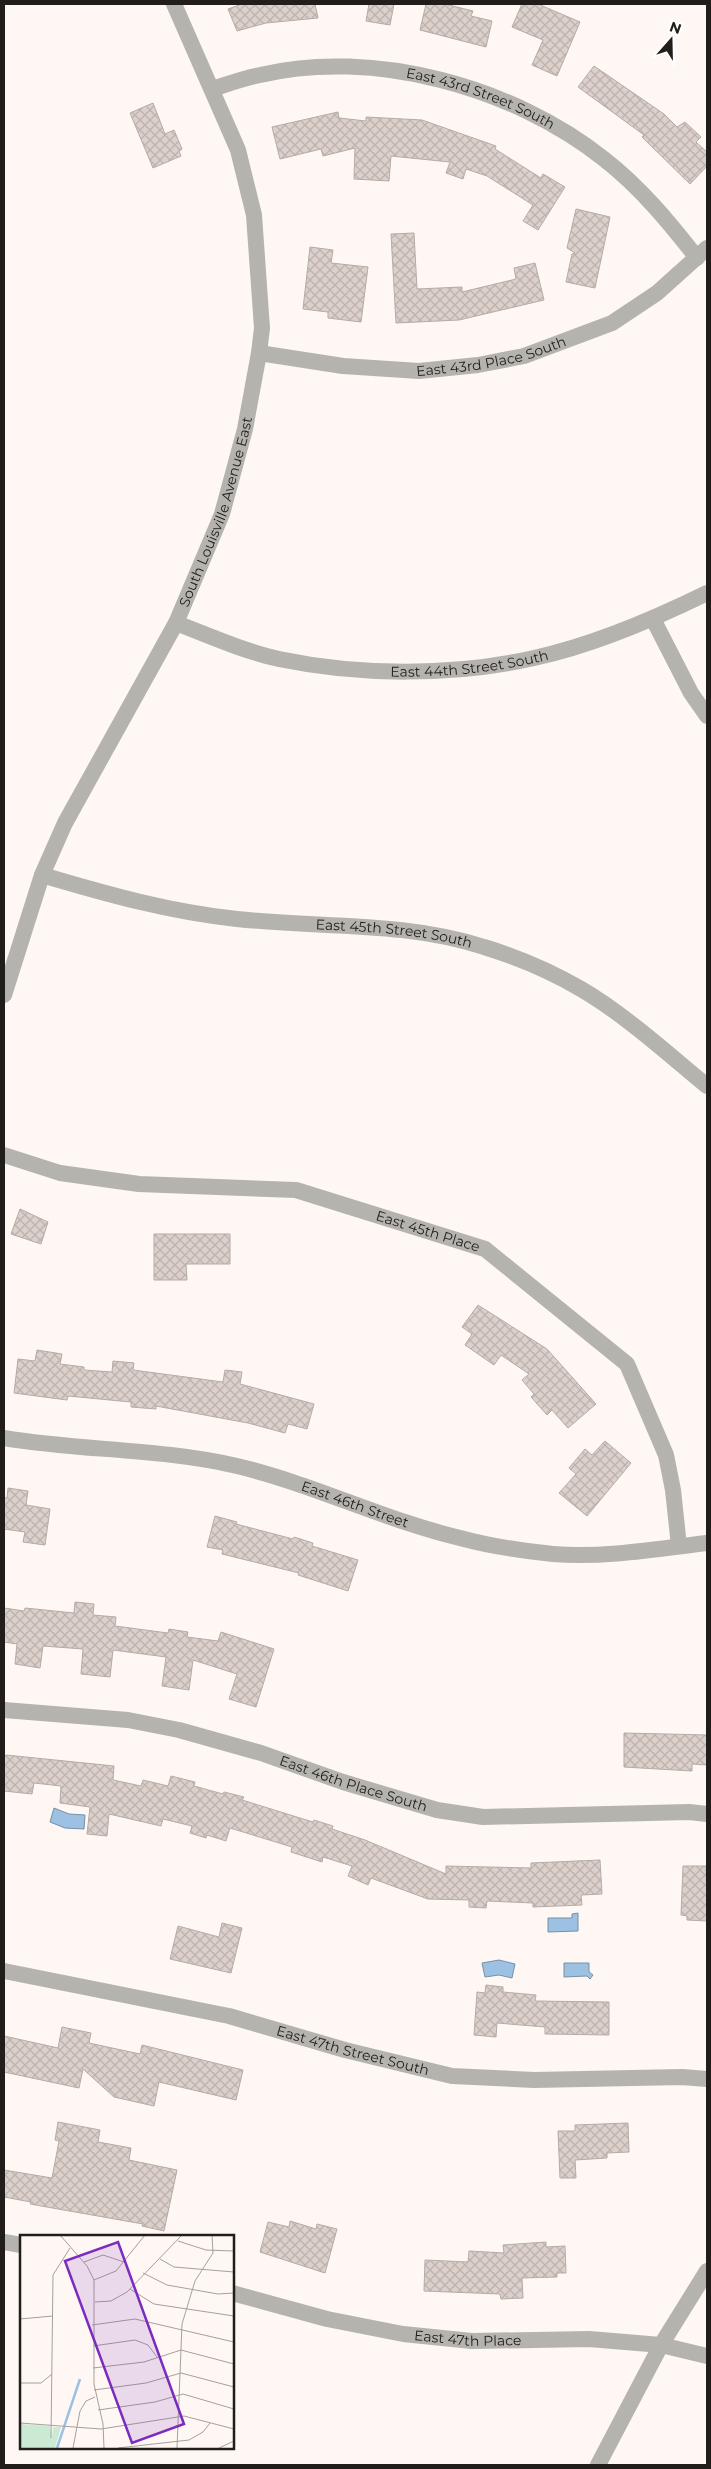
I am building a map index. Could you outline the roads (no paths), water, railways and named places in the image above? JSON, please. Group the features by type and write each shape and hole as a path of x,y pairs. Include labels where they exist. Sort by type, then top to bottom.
{"street":[{"name":"South Louisville Avenue East","path":"4,995 42,875 65,823 97,762 176,623 222,514 245,429 259,353 262,328 254,215 238,150 174,4"},
{"name":"East 43rd Street South","path":"212,89 260,75 318,68 395,71 474,88 537,115 603,158 637,188 702,253"},
{"name":"East 43rd Place South","path":"259,353 343,366 419,371 478,365 524,356 612,323 657,293 702,253"},
{"name":"East 44th Street South","path":"176,623 235,646 317,666 370,670 455,670 535,658 653,619 707,593"},
{"path":"653,619 691,693 707,716"},
{"name":"East 45th Street South","path":"42,875 158,907 238,919 379,928 434,935 484,946 531,964 582,989 707,1086"},
{"name":"East 45th Place","path":"4,1155 60,1173 139,1184 296,1190 485,1249 627,1364 666,1455 673,1490 679,1546"},
{"name":"East 46th Street","path":"4,1438 34,1444 174,1456 236,1466 315,1488 458,1538 507,1548 554,1554 601,1554 707,1543"},
{"name":"East 46th Place South","path":"4,1710 128,1720 179,1730 261,1753 343,1782 437,1810 483,1817 689,1812 707,1814"},
{"name":"East 47th Street South","path":"4,1971 229,2016 345,2050 452,2076 534,2080 682,2077 707,2079"},
{"path":"4,2242 20,2245"},
{"path":"598,2465 661,2345 707,2271"},
{"name":"East 47th Place","path":"234,2294 327,2319 403,2334 472,2341 589,2339 661,2345 707,2356"}],"water":[{"path":"54,1808 69,1814 85,1815 84,1829 65,1828 50,1822"},
{"path":"578,1913 578,1931 548,1932 548,1918 572,1918 572,1914"},
{"path":"499,1960 515,1964 512,1978 499,1975 485,1977 482,1963"},
{"path":"564,1963 589,1963 589,1972 593,1975 590,1979 587,1976 564,1977"}]}
